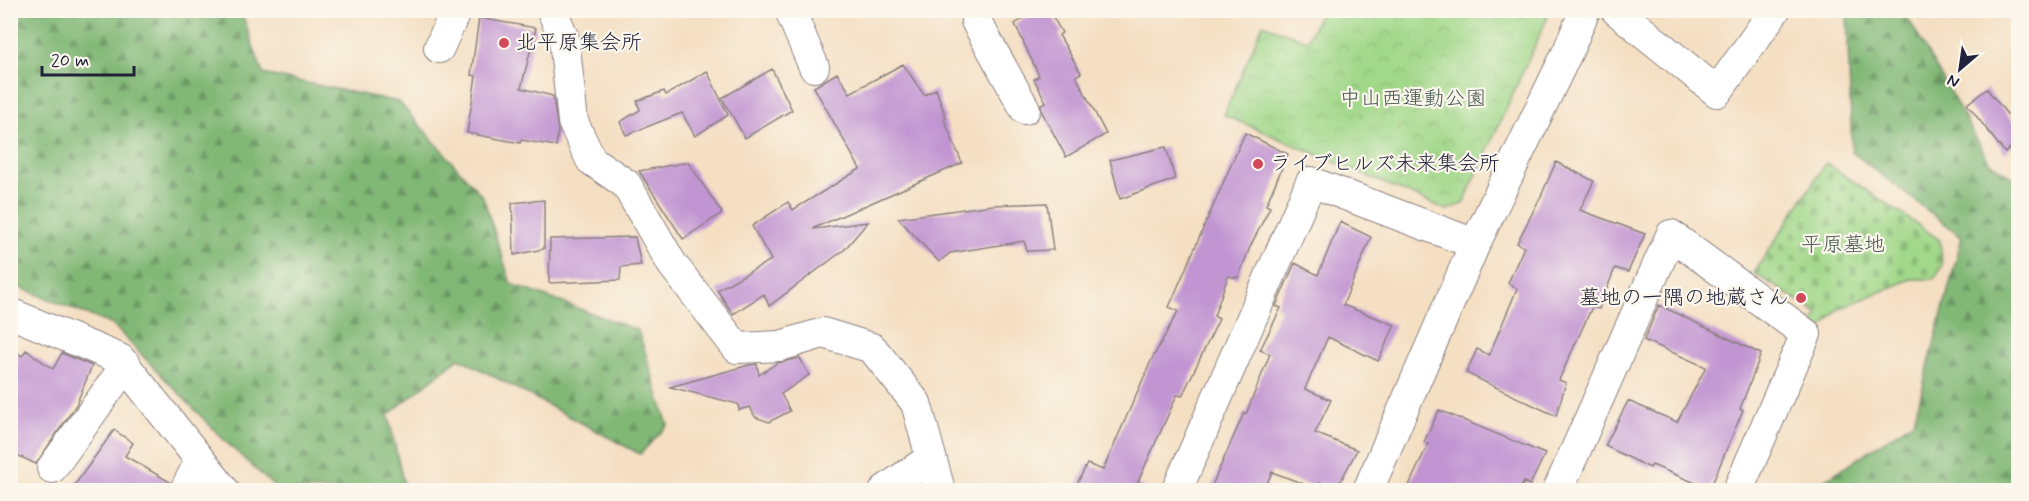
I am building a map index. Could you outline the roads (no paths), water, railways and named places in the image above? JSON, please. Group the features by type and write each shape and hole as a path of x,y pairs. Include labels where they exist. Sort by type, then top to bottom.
{"street":[{"path":"438,48 456,10"},
{"path":"552,10 564,39 573,122 591,160 626,184 672,264 737,348 780,346 823,333 872,348 916,403 940,490"},
{"path":"799,10 791,14 814,67"},
{"path":"977,10 976,21 1025,109"},
{"path":"1368,490 1475,244 1568,51 1585,10"},
{"path":"1616,10 1717,92 1775,10"},
{"path":"1177,490 1311,182 1475,244"},
{"path":"1558,490 1671,235 1806,334 1738,490"},
{"path":"10,313 120,359 224,490"},
{"path":"52,468 126,365"},
{"path":"885,490 931,458"},
{"path":"185,490 200,461"}],"place":[{"name":"北平原集会所","path":"504,43"},
{"name":"ライブヒルズ未来集会所","path":"1258,164"},
{"name":"墓地の一隅の地蔵さん","path":"1801,298"}],"park label":[{"name":"中山西運動公園","path":"1413,99"},
{"name":"平原墓地","path":"1843,245"}]}
